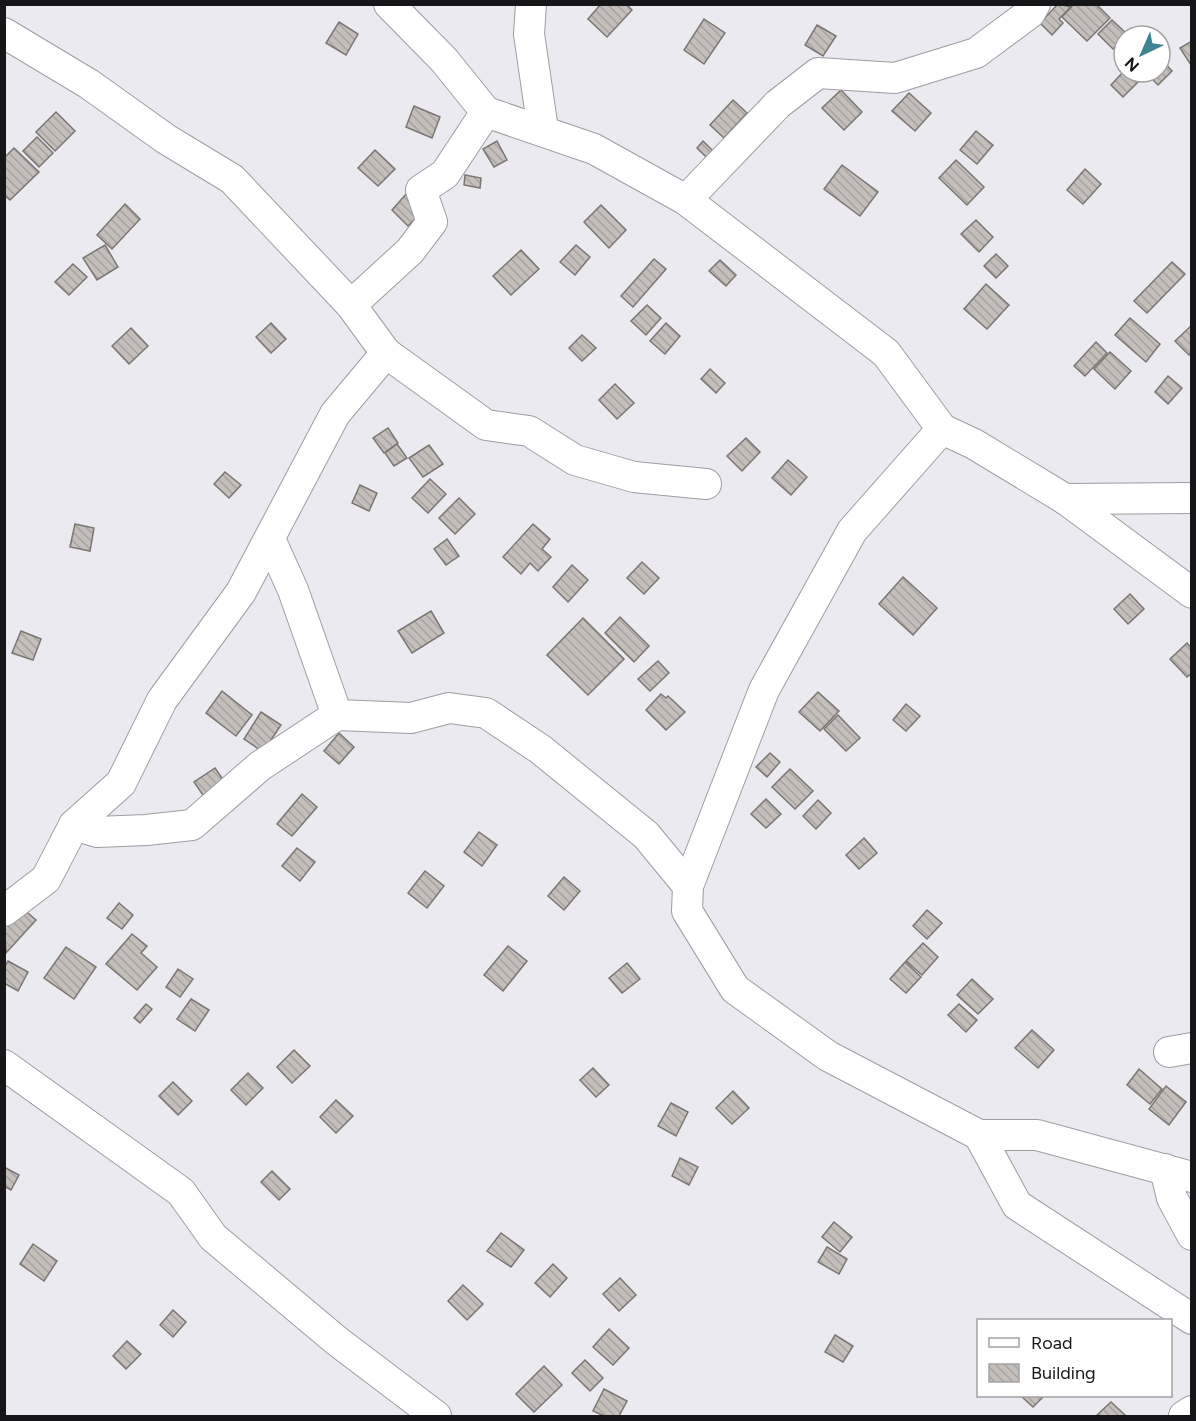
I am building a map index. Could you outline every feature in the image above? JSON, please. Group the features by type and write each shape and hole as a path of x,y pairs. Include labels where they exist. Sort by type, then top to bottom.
{"street":[{"path":"389,4 444,60 486,112 594,149 686,200 886,353 942,429 974,444 1065,499 1191,593"},
{"path":"531,4 529,34 543,130"},
{"path":"686,200 778,104 818,74 895,78 976,53 1030,13 1035,4"},
{"path":"4,33 89,84 166,139 232,180 351,305 386,353 486,425 529,431 576,460 634,477 706,484"},
{"path":"351,305 410,251 432,222 421,190 445,174 486,112"},
{"path":"4,912 46,879 74,825 121,783 162,700 241,592 335,414 386,353"},
{"path":"942,429 852,531 764,690 688,886 687,911 735,989 828,1056 979,1135 1037,1135 1178,1173 1172,1198 1191,1234"},
{"path":"1065,499 1191,498"},
{"path":"270,539 293,590 337,715"},
{"path":"74,825 97,832 192,825 260,766 337,715 411,718 449,708 486,713 540,749 646,836 688,886"},
{"path":"4,1065 181,1192 213,1237 337,1341 436,1416"},
{"path":"979,1135 1017,1205 1191,1318"},
{"path":"1184,1416 1191,1411"}],"building":[{"path":"601,4 626,4 632,10 607,37 588,19"},
{"path":"1058,4 1071,7 1059,19 1063,23 1052,35 1040,23"},
{"path":"1074,4 1096,4 1110,18 1087,41 1062,17"},
{"path":"704,19 725,33 704,64 684,50"},
{"path":"1112,20 1116,24 1112,24 1112,48 1098,34"},
{"path":"339,22 358,34 346,55 326,43"},
{"path":"817,25 836,36 823,56 805,45"},
{"path":"1192,41 1192,65 1191,65 1180,48"},
{"path":"1112,84 1136,84 1123,97"},
{"path":"841,90 862,112 844,130 822,108"},
{"path":"909,93 931,113 915,131 892,111"},
{"path":"733,100 747,113 724,138 710,125"},
{"path":"414,106 440,117 432,138 406,127"},
{"path":"56,112 75,131 55,151 36,132"},
{"path":"976,131 993,145 977,164 960,150"},
{"path":"37,137 53,153 39,167 23,151"},
{"path":"497,141 507,160 494,167 483,149"},
{"path":"703,141 713,151 707,158 697,148"},
{"path":"14,148 39,172 10,200 4,195 4,158"},
{"path":"375,150 395,169 378,186 358,168"},
{"path":"956,160 984,187 967,205 939,178"},
{"path":"842,165 878,192 860,216 824,189"},
{"path":"1085,169 1101,184 1083,204 1067,190"},
{"path":"465,175 481,178 480,188 464,185"},
{"path":"407,193 424,210 408,226 392,210"},
{"path":"125,204 140,219 112,249 97,235"},
{"path":"601,205 626,230 609,248 584,222"},
{"path":"976,220 993,237 979,252 961,234"},
{"path":"105,245 118,267 97,280 83,258"},
{"path":"576,245 590,257 575,275 560,262"},
{"path":"521,250 539,269 511,295 493,276"},
{"path":"996,254 1008,266 996,278 984,266"},
{"path":"654,259 666,269 633,307 621,296"},
{"path":"720,260 736,275 726,286 709,271"},
{"path":"1172,262 1185,274 1147,313 1134,301"},
{"path":"73,264 87,277 69,295 55,282"},
{"path":"986,284 1009,305 987,329 964,309"},
{"path":"647,305 661,318 646,335 631,321"},
{"path":"1130,318 1160,344 1146,362 1115,335"},
{"path":"271,323 286,339 271,353 256,337"},
{"path":"666,323 680,336 665,354 650,341"},
{"path":"1192,325 1192,352 1189,355 1175,341"},
{"path":"131,328 148,346 129,364 112,346"},
{"path":"582,335 596,348 582,361 569,348"},
{"path":"1096,342 1107,353 1085,376 1074,366"},
{"path":"1110,352 1131,371 1115,389 1094,369"},
{"path":"710,369 725,383 716,393 701,379"},
{"path":"1168,376 1182,388 1168,404 1155,392"},
{"path":"615,384 634,403 617,419 599,400"},
{"path":"388,428 398,443 384,453 373,438"},
{"path":"746,438 760,452 742,471 727,456"},
{"path":"397,444 407,458 394,466 385,453"},
{"path":"429,445 443,464 423,477 409,458"},
{"path":"788,460 807,477 791,495 772,478"},
{"path":"225,472 241,485 229,498 214,484"},
{"path":"430,479 446,494 428,513 412,498"},
{"path":"360,485 377,493 369,511 352,503"},
{"path":"459,498 475,514 455,534 439,518"},
{"path":"75,524 94,528 90,551 70,547"},
{"path":"533,524 550,539 542,549 551,557 538,571 530,563 521,574 503,557"},
{"path":"447,539 459,556 446,565 434,549"},
{"path":"642,562 659,578 644,594 627,578"},
{"path":"572,565 588,580 568,602 553,587"},
{"path":"903,577 937,608 913,635 879,604"},
{"path":"1130,594 1144,609 1128,624 1114,609"},
{"path":"431,611 444,633 412,653 398,631"},
{"path":"620,617 649,646 634,662 605,633"},
{"path":"583,618 624,659 588,695 547,655"},
{"path":"21,631 41,639 33,660 12,653"},
{"path":"1187,643 1192,649 1192,673 1187,677 1170,659"},
{"path":"658,661 669,673 650,691 638,679"},
{"path":"222,691 252,715 236,736 206,713"},
{"path":"818,692 839,711 820,731 799,712"},
{"path":"661,694 666,698 668,696 685,712 666,730 646,710"},
{"path":"906,704 920,716 906,731 893,720"},
{"path":"261,712 281,725 263,752 244,739"},
{"path":"838,715 860,738 846,751 824,729"},
{"path":"339,733 354,747 339,764 324,751"},
{"path":"770,753 780,762 767,777 756,767"},
{"path":"215,768 226,784 205,798 194,782"},
{"path":"790,769 813,791 795,809 772,787"},
{"path":"302,794 317,807 292,836 277,824"},
{"path":"766,799 781,814 766,828 751,814"},
{"path":"818,800 831,813 816,829 803,816"},
{"path":"479,832 497,845 482,866 464,852"},
{"path":"864,838 877,853 859,869 846,855"},
{"path":"297,848 315,862 300,881 282,866"},
{"path":"425,871 444,886 427,908 408,893"},
{"path":"564,877 580,891 564,910 548,896"},
{"path":"119,903 133,915 122,929 107,918"},
{"path":"21,907 36,920 6,953 4,925"},
{"path":"927,910 942,923 927,939 913,926"},
{"path":"132,934 147,946 141,953 157,967 137,990 106,964"},
{"path":"923,943 938,957 922,975 906,961"},
{"path":"508,946 527,961 503,991 484,975"},
{"path":"66,947 96,967 74,999 44,978"},
{"path":"8,961 28,972 18,991 4,983 4,968"},
{"path":"905,962 921,977 906,993 890,979"},
{"path":"627,963 640,979 622,993 609,978"},
{"path":"178,969 193,979 180,997 166,987"},
{"path":"972,979 993,999 978,1014 957,995"},
{"path":"191,999 209,1010 195,1031 177,1019"},
{"path":"146,1004 152,1009 140,1023 134,1018"},
{"path":"959,1004 977,1020 966,1032 948,1015"},
{"path":"1032,1030 1054,1050 1038,1068 1015,1048"},
{"path":"294,1050 310,1066 292,1083 277,1067"},
{"path":"593,1068 609,1085 596,1097 580,1080"},
{"path":"1139,1069 1162,1089 1150,1104 1127,1085"},
{"path":"248,1073 263,1088 246,1105 231,1090"},
{"path":"173,1082 192,1101 178,1115 159,1096"},
{"path":"1166,1086 1186,1102 1169,1125 1149,1109"},
{"path":"733,1091 749,1108 732,1124 716,1108"},
{"path":"336,1100 353,1116 336,1133 320,1117"},
{"path":"671,1103 688,1112 676,1136 658,1126"},
{"path":"680,1158 698,1167 689,1185 672,1176"},
{"path":"4,1167 19,1175 11,1190 4,1186"},
{"path":"272,1171 290,1189 279,1200 261,1182"},
{"path":"834,1222 852,1237 840,1252 822,1237"},
{"path":"501,1233 524,1250 511,1267 487,1251"},
{"path":"33,1244 57,1261 44,1281 20,1264"},
{"path":"827,1247 847,1259 839,1274 818,1262"},
{"path":"553,1264 567,1278 550,1297 535,1283"},
{"path":"620,1278 636,1295 619,1311 603,1294"},
{"path":"463,1285 483,1304 467,1320 448,1301"},
{"path":"173,1310 186,1322 173,1337 160,1325"},
{"path":"609,1329 629,1348 613,1365 593,1347"},
{"path":"835,1335 853,1346 843,1362 825,1352"},
{"path":"127,1341 141,1354 126,1369 113,1356"},
{"path":"585,1360 603,1378 590,1391 572,1373"},
{"path":"544,1366 562,1385 534,1412 516,1394"},
{"path":"604,1389 627,1401 619,1416 604,1416 593,1411"},
{"path":"1022,1397 1043,1397 1033,1407"},
{"path":"1111,1402 1126,1416 1096,1416"}]}
